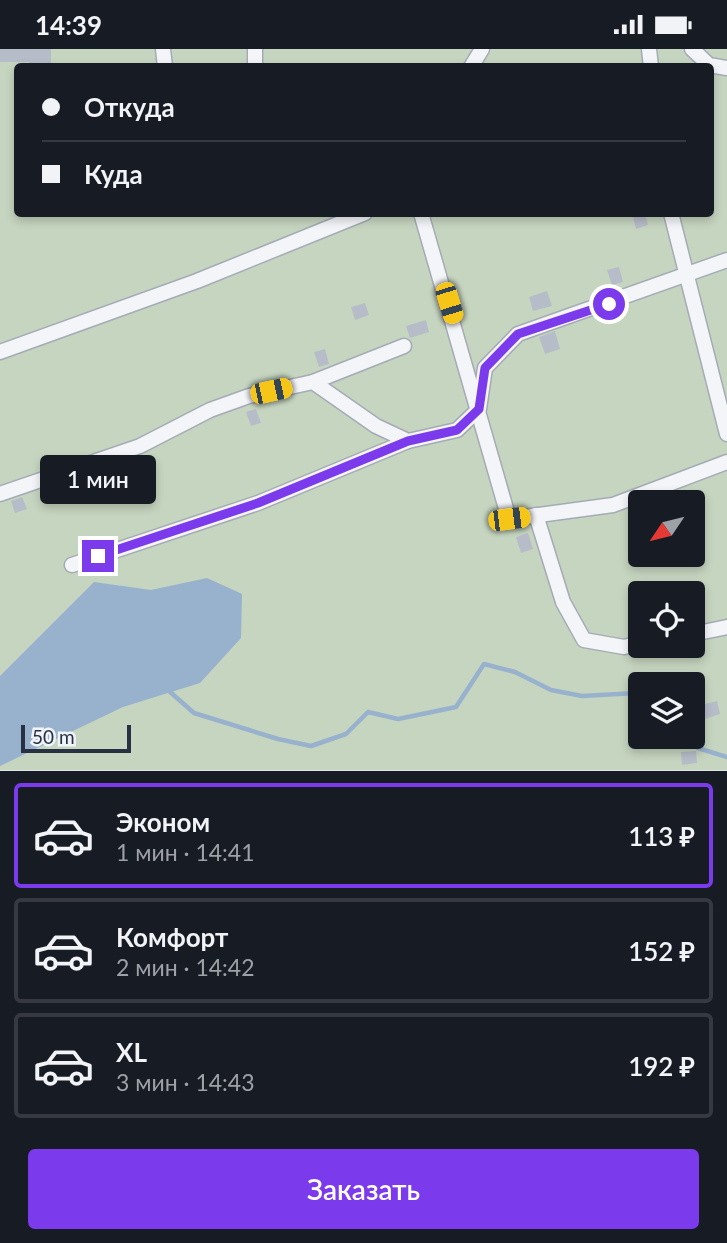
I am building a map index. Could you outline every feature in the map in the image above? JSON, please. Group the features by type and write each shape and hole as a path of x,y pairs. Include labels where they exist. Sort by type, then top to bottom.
{"street":[{"path":"692,49 707,63"},
{"path":"0,352 197,281 355,217"},
{"path":"422,217 509,519 613,505 727,462"},
{"path":"672,217 727,434"},
{"path":"72,565 258,503 408,441 457,430 479,409 485,368 518,334 727,260"},
{"path":"0,494 140,446 210,410 249,396 313,382 404,346"},
{"path":"313,382 376,426 408,441"},
{"path":"536,515 563,603 584,640 628,645"},
{"path":"705,632 727,627"}],"green space":[{"path":"0,49 727,49 727,770 0,770"}],"water":[{"path":"207,578 242,594 241,638 200,683 123,707 0,766 0,676 94,582 151,590"}],"building":[{"path":"0,49 51,49 51,63 0,62"},
{"path":"633,217 646,217 648,225 636,229"},
{"path":"619,267 623,282 612,285 607,270"},
{"path":"547,291 552,306 533,311 529,297"},
{"path":"365,303 369,315 355,320 351,307"},
{"path":"426,320 429,332 410,338 406,326"},
{"path":"555,331 560,349 545,354 539,337"},
{"path":"325,349 329,364 319,367 314,352"},
{"path":"256,409 261,423 251,426 246,412"},
{"path":"22,497 27,509 15,513 11,501"},
{"path":"528,533 533,549 521,553 516,537"},
{"path":"717,701 720,714 705,719 705,704"},
{"path":"696,751 697,763 682,765 681,752"}],"waterway":[{"path":"169,691 194,713 278,739 311,746 346,734 368,712 398,719 456,707 484,664 515,672 551,690 582,696 628,693"},
{"path":"701,749 727,757"}],"route":[{"path":"98,556 258,503 408,441 457,430 479,409 485,368 518,334 609,304"}]}
